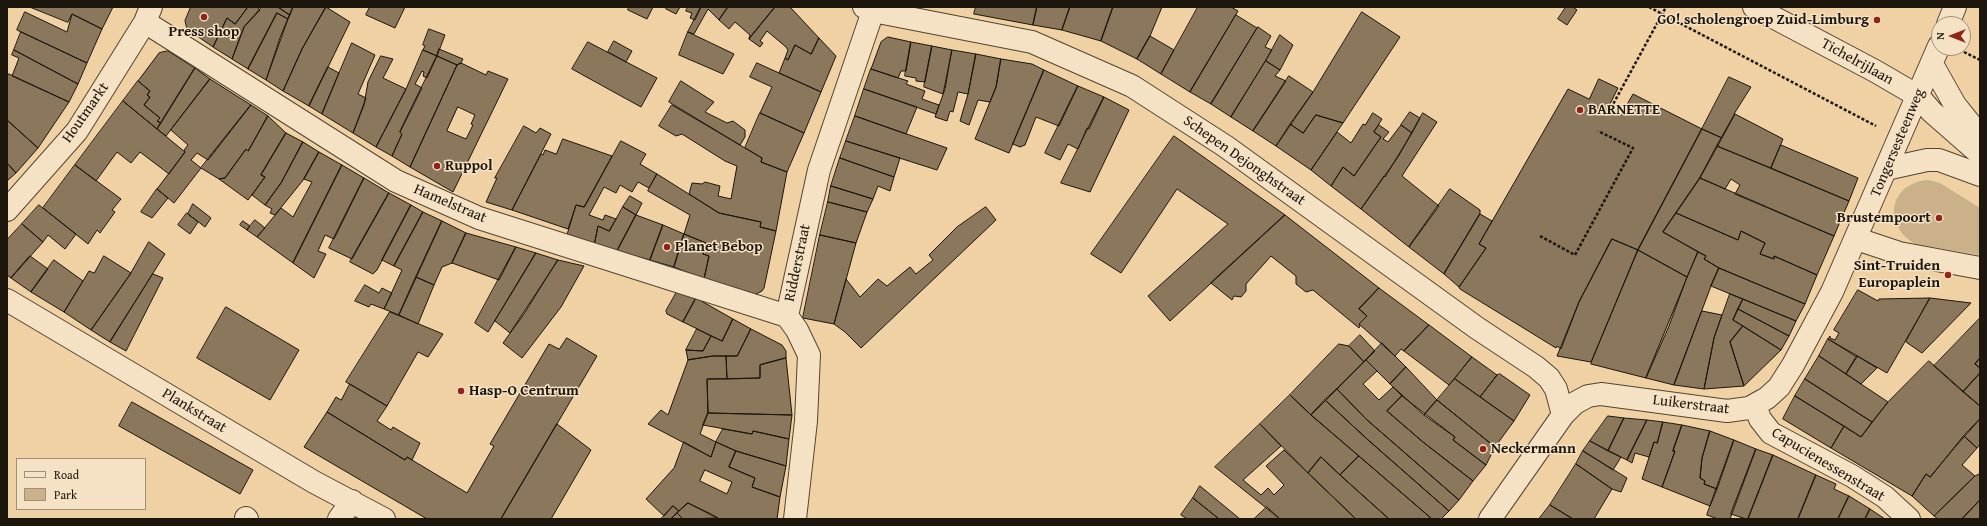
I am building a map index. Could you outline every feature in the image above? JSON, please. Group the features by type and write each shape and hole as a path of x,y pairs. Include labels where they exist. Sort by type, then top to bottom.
{"street":[{"name":"Tichelrijlaan","path":"1754,7 1875,70 1918,96 1932,112 1980,154"},
{"name":"Ridderstraat","path":"795,519 800,487 806,421 809,355 797,330 787,316 819,170 869,9"},
{"name":"Schepen Dejonghstraat","path":"869,9 1032,42 1132,86 1225,146 1477,328 1536,367 1548,378 1556,389 1564,415"},
{"name":"Hamelstraat","path":"148,14 396,181 479,218 787,316"},
{"name":"Houtmarkt","path":"7,210 77,131 148,14"},
{"name":"Tongersesteenweg","path":"1856,239 1935,56"},
{"path":"1935,56 1955,105 1980,136"},
{"path":"1886,169 1927,160 1939,160 1980,175"},
{"name":"Luikerstraat","path":"1490,519 1564,415 1575,403 1588,396 1614,394 1712,410 1739,410 1755,405 1767,398 1779,387 1793,365 1832,292 1856,239"},
{"path":"1856,239 1898,253 1980,268"},
{"name":"Plankstraat","path":"7,300 314,482 384,519"},
{"name":"Capucienessenstraat","path":"1755,405 1760,419 1771,433 1852,476 1884,496 1910,519"},
{"path":"339,519 352,501"}],"path":[{"path":"1649,7 1899,138"},
{"path":"1611,108 1666,7"},
{"path":"1971,56 1980,60"},
{"path":"1540,236 1575,255 1634,148 1598,130"}],"green space":[{"path":"1929,180 1940,183 1980,208 1980,255 1915,244 1904,236 1897,226 1894,215 1898,196 1906,188 1916,183"}],"building":[{"path":"30,7 113,7 102,29 72,14 68,22"},
{"path":"191,7 248,7 235,24 227,18 213,47 187,29 185,21"},
{"path":"248,7 257,7 260,10 244,27 232,59 213,47 227,18 235,24"},
{"path":"262,7 278,7 290,15 288,19 277,13 248,69 232,59 244,27"},
{"path":"278,7 293,7 290,15"},
{"path":"293,7 326,7 302,49 283,91 266,80 280,38"},
{"path":"326,7 350,22 309,106 283,91 302,49"},
{"path":"370,7 405,7 395,28 366,15"},
{"path":"629,7 653,7 647,19 628,10"},
{"path":"667,7 680,7 676,14 666,9"},
{"path":"688,7 701,7 695,20 690,18 692,13 686,11"},
{"path":"701,7 728,7 719,20 708,9 694,34 688,32"},
{"path":"728,7 775,7 749,39 750,35 735,22 729,29 719,20"},
{"path":"775,7 790,7 819,38 811,54 795,45 788,60 785,58 788,50 786,47 767,31 760,41 763,43 760,47 749,39"},
{"path":"976,7 1037,7 1033,25 974,14"},
{"path":"1037,7 1070,7 1062,30 1033,25"},
{"path":"1070,7 1113,7 1101,41 1062,30"},
{"path":"1113,7 1162,7 1150,36 1137,59 1101,41"},
{"path":"1198,7 1231,7 1238,11 1190,92 1161,74"},
{"path":"1566,7 1573,7 1577,10 1567,25 1558,19"},
{"path":"25,12 67,32 72,14 102,29 87,63 17,30"},
{"path":"1362,12 1400,37 1343,123 1316,115 1303,133 1290,124 1313,92"},
{"path":"277,13 288,19 266,80 248,69"},
{"path":"1236,15 1257,28 1211,104 1190,92"},
{"path":"1258,27 1271,36 1265,47 1272,50 1231,117 1211,104"},
{"path":"429,29 445,35 437,56 423,50 425,46 423,45"},
{"path":"21,32 87,63 78,84 14,50"},
{"path":"688,32 734,54 723,74 679,55"},
{"path":"1280,35 1293,45 1280,70 1266,61"},
{"path":"1150,36 1174,50 1161,74 1137,59"},
{"path":"888,37 911,42 906,71 901,71 898,78 871,69 881,42"},
{"path":"819,38 836,56 821,92 779,73 785,58 788,60 795,45 811,54"},
{"path":"614,41 632,51 626,62 608,52"},
{"path":"588,42 657,78 641,107 572,69"},
{"path":"911,42 932,46 925,82 916,81 916,78 905,76"},
{"path":"352,43 375,55 358,94 366,98 353,133 322,114"},
{"path":"932,46 952,50 943,94 924,87"},
{"path":"439,49 463,59 461,63 457,65 437,56"},
{"path":"14,50 78,84 69,102 12,76 19,58 12,55"},
{"path":"423,50 437,56 427,78 423,76 424,72 422,71 415,84 422,88 400,132 402,134 392,156 376,147 406,89"},
{"path":"952,50 976,54 968,94 958,92 953,112 950,111 947,121 935,117 945,89"},
{"path":"168,51 195,68 161,123 157,121 160,118 144,105 150,97 147,95 150,91 138,81 159,53"},
{"path":"976,54 1001,59 996,87 990,102 978,100 969,125 960,121 968,94"},
{"path":"381,56 393,59 383,78 406,89 376,147 353,133 364,105 368,82"},
{"path":"437,56 457,65 410,167 392,156 402,134 400,132"},
{"path":"1001,59 1032,64 1044,70 1009,153 975,139 996,87"},
{"path":"1266,61 1280,70 1275,76 1286,81 1253,131 1231,117"},
{"path":"461,63 486,75 488,71 508,79 453,192 410,167 457,65","holes":["458,107 475,115 471,124 473,125 466,139 447,131"]},
{"path":"757,63 821,92 804,133 760,113 772,87 750,77"},
{"path":"328,67 339,73 322,114 309,106"},
{"path":"195,68 210,79 166,136 157,129"},
{"path":"871,69 908,81 906,84 925,91 922,99 939,105 936,114 864,89"},
{"path":"1044,70 1078,86 1059,126 1036,117 1025,145 1020,147 1013,144"},
{"path":"9,74 69,102 38,148 7,120 7,77"},
{"path":"1289,76 1313,92 1276,146 1253,131"},
{"path":"1729,77 1751,87 1734,114 1722,138 1702,129"},
{"path":"210,79 251,105 208,160 197,153 191,160 201,168 174,203 157,189 185,152 184,150 188,145 171,130"},
{"path":"1599,79 1618,88 1608,108 1621,115 1633,94 1702,129 1638,250 1612,239 1579,302 1561,349 1557,346 1556,348 1459,287 1486,248 1479,244 1568,89 1589,99"},
{"path":"138,81 150,91 147,95 150,97 144,105 160,118 157,121 161,123 157,129 123,101"},
{"path":"681,81 714,102 705,112 727,123 733,121 745,130 745,137 740,145 669,102"},
{"path":"1078,86 1104,97 1089,129 1087,128 1078,149 1068,144 1060,160 1045,153"},
{"path":"864,89 917,107 906,134 855,116"},
{"path":"1104,97 1129,110 1090,192 1061,183"},
{"path":"123,101 185,152 169,174 140,152 131,163 117,152 96,181 75,165"},
{"path":"251,105 268,116 248,151 246,149 225,178 219,179 201,168"},
{"path":"672,105 762,158 761,162 787,172 776,231 760,227 761,222 719,213 689,194 692,183 702,184 705,182 720,186 718,196 731,199 737,166 725,161 682,134 676,136 659,126"},
{"path":"1410,112 1420,118 1412,133 1401,125"},
{"path":"760,113 804,133 787,172 761,162 762,158 745,148"},
{"path":"1373,113 1382,119 1374,132 1381,137 1354,176 1343,167 1331,186 1311,170 1337,132 1351,143 1363,124 1365,125"},
{"path":"1423,113 1437,122 1402,176 1439,206 1409,247 1361,209 1398,157"},
{"path":"1735,114 1783,139 1771,168 1717,146"},
{"path":"1316,115 1343,123 1311,170 1276,146 1290,124 1303,133"},
{"path":"268,116 286,133 261,175 265,177 248,200 219,179 225,178 246,149 248,151"},
{"path":"855,116 947,148 937,170 846,141"},
{"path":"7,120 38,148 16,173 7,163"},
{"path":"1379,125 1389,132 1383,139 1388,142 1401,125 1412,133 1385,177 1384,176 1361,209 1331,186 1343,167 1354,176 1381,137 1374,132"},
{"path":"524,126 536,133 540,128 551,134 512,210 486,202 497,178 495,178"},
{"path":"1702,129 1722,138 1700,178 1663,232 1698,252 1687,277 1638,250"},
{"path":"286,133 303,142 281,183 265,205 252,195 265,177 261,175"},
{"path":"1174,136 1285,215 1170,321 1148,296 1228,224 1177,189 1121,273 1091,254"},
{"path":"563,139 612,156 584,207 576,205 568,229 512,210 541,154 543,155 545,150 556,154"},
{"path":"621,141 646,154 640,164 657,174 649,188 638,182 632,192 620,185 616,193 604,187 589,215 603,220 605,215 616,219 609,231 598,226 594,246 566,238 576,205 584,207"},
{"path":"846,141 900,158 894,177 840,158"},
{"path":"303,142 319,152 304,179 275,215 270,213 272,209 265,205 281,183"},
{"path":"1781,145 1858,178 1849,201 1771,168"},
{"path":"1717,146 1849,201 1834,236 1735,194 1740,185 1731,179 1725,189 1700,178"},
{"path":"319,152 342,165 293,263 257,237 281,208 293,217 312,182 304,179"},
{"path":"840,158 894,177 890,191 878,186 873,199 831,186"},
{"path":"7,163 16,173 7,181"},
{"path":"75,165 121,199 112,210 115,212 100,233 97,230 88,244 43,208"},
{"path":"342,165 364,178 334,239 325,235 318,251 326,254 314,278 293,263"},
{"path":"657,174 719,213 761,222 760,227 776,231 764,288 762,291 754,295 704,279 709,256 703,254 706,243 684,234 690,215 648,191"},
{"path":"364,178 389,193 352,259 329,248"},
{"path":"1700,178 1834,236 1817,275 1774,256 1774,259 1760,254 1765,243 1741,231 1738,240 1676,213"},
{"path":"831,186 873,199 867,212 828,202"},
{"path":"157,189 168,198 152,218 141,212"},
{"path":"1450,189 1480,210 1480,214 1444,274 1409,247"},
{"path":"389,193 411,205 377,270 373,274 350,262"},
{"path":"630,196 642,203 636,215 623,207"},
{"path":"828,202 867,212 856,243 820,235"},
{"path":"193,204 211,218 205,227 188,214"},
{"path":"39,205 76,234 65,249 48,235 43,242 22,224"},
{"path":"411,205 423,212 394,266 382,260"},
{"path":"623,207 636,215 617,251 594,246 598,226 609,231"},
{"path":"986,207 996,220 861,348 845,332 834,324 846,279 860,297 878,279 887,286 910,267 916,274 933,260 929,255 957,227"},
{"path":"423,212 442,221 399,315 384,309 402,270 394,266"},
{"path":"187,213 198,222 190,234 178,225"},
{"path":"1676,213 1738,240 1741,231 1765,243 1760,254 1774,259 1774,256 1817,275 1805,304 1719,268 1704,259 1706,256 1663,232"},
{"path":"1480,214 1492,221 1479,244 1486,248 1459,287 1444,274"},
{"path":"636,215 663,225 650,260 617,251"},
{"path":"1285,215 1379,288 1359,309 1367,316 1359,324 1359,328 1313,290 1306,292 1296,284 1296,276 1271,256 1246,284 1246,291 1241,297 1234,296 1232,300 1211,283"},
{"path":"255,220 265,228 257,237 247,230"},
{"path":"243,221 250,226 247,230 240,225"},
{"path":"442,221 466,233 452,263 442,267 434,285 416,277"},
{"path":"22,224 43,242 11,278 7,275 7,240"},
{"name":"Planet Bebop","path":"663,225 684,234 674,267 650,260"},
{"path":"466,233 516,247 499,280 452,263"},
{"path":"684,234 706,243 703,254 709,256 704,279 674,267"},
{"path":"820,235 856,243 834,324 803,318"},
{"path":"1612,239 1638,250 1591,362 1557,356 1579,302"},
{"path":"149,242 165,254 110,342 91,330 129,276"},
{"path":"516,247 536,253 488,332 475,323"},
{"path":"1638,250 1687,277 1669,326 1646,378 1591,364"},
{"path":"1698,252 1706,256 1704,259 1719,268 1674,385 1646,378"},
{"path":"536,253 558,260 510,333 495,321"},
{"path":"30,256 48,269 31,292 11,278"},
{"path":"104,256 131,273 91,330 64,312 89,271 94,273"},
{"path":"54,260 83,281 64,312 31,292"},
{"path":"558,260 584,266 561,307 522,358 503,343 524,314"},
{"path":"1719,268 1805,304 1796,321 1711,286"},
{"path":"153,274 163,278 126,351 110,342"},
{"path":"416,277 434,285 418,324 399,315"},
{"path":"365,285 379,293 382,288 392,293 384,309 371,304 369,307 355,301"},
{"path":"1379,288 1429,325 1404,351 1401,349 1395,356 1359,324 1367,316 1359,309"},
{"path":"678,290 696,298 683,322 667,314 666,311"},
{"path":"1858,290 1878,301 1879,299 1930,298 1887,373 1828,339 1830,336 1830,338 1835,340 1839,333 1834,330"},
{"path":"1730,294 1743,299 1733,320 1743,326 1730,342 1744,386 1704,389 1714,338"},
{"path":"696,298 733,319 722,341 683,322"},
{"path":"1930,298 1971,303 1922,353 1906,342"},
{"path":"1743,299 1796,321 1789,336 1738,309"},
{"path":"226,307 299,350 270,400 197,358"},
{"path":"1738,309 1789,336 1781,350 1733,320"},
{"path":"1702,311 1722,315 1714,338 1704,389 1674,385"},
{"path":"390,312 443,334 428,357 418,352 387,406 346,382"},
{"path":"1980,318 1980,358 1975,364 1980,368 1980,373 1963,392 1934,366"},
{"path":"733,319 751,329 737,356 713,356 688,360 686,350 703,351 711,336 722,341"},
{"path":"1429,325 1472,357 1449,385 1404,351"},
{"path":"1743,326 1781,350 1744,386 1730,342"},
{"path":"697,329 711,336 703,351 686,350"},
{"path":"751,329 782,345 786,351 786,358 760,365 760,378 727,379 726,356 737,356"},
{"path":"1360,335 1375,351 1364,362 1349,346"},
{"path":"567,338 597,356 501,519 427,519 304,447 327,412 405,460 407,457 467,493 494,446 490,444 549,344 559,349"},
{"path":"1828,339 1857,357 1846,374 1819,356"},
{"path":"1382,343 1406,367 1390,384 1366,360"},
{"path":"1339,344 1349,346 1364,362 1311,415 1290,395"},
{"path":"713,356 726,356 727,379 707,379 708,413 700,434 716,442 711,457 648,424 661,410 668,415 688,360"},
{"path":"1819,356 1888,402 1872,422 1805,379"},
{"path":"1857,356 1877,368 1861,384 1846,374"},
{"path":"1472,357 1497,375 1480,397 1455,379"},
{"path":"786,358 792,415 708,413 707,379 760,378 760,365"},
{"path":"1980,358 1980,368 1975,364"},
{"path":"1366,360 1377,371 1363,384 1379,400 1393,387 1402,396 1387,411 1423,442 1473,481 1459,500 1366,419 1337,389"},
{"path":"1929,361 1980,406 1980,419 1930,477 1926,474 1912,496 1831,448 1844,426 1861,437 1888,402"},
{"path":"1406,367 1437,400 1424,415 1390,384"},
{"path":"1980,373 1980,406 1963,392"},
{"path":"1500,374 1530,395 1514,421 1480,397 1497,375"},
{"path":"1455,379 1514,421 1495,447 1437,400"},
{"path":"1805,379 1872,422 1861,437 1795,396"},
{"path":"350,384 387,406 377,421 391,430 393,427 420,443 412,460 407,457 405,460 327,412 336,397 341,400"},
{"path":"1337,389 1366,419 1459,500 1449,511 1325,400"},
{"path":"1290,395 1359,456 1340,475 1321,457 1308,473 1260,424"},
{"path":"1402,396 1455,437 1453,440 1486,465 1473,481 1423,442 1387,411"},
{"path":"1795,396 1844,426 1831,448 1783,419"},
{"path":"1325,400 1449,511 1441,519 1432,519 1311,415"},
{"path":"1437,400 1495,447 1486,465 1453,440 1455,437 1424,415"},
{"path":"132,402 253,470 240,494 119,426"},
{"path":"708,413 792,415 789,439 753,431 752,434 703,425"},
{"path":"1608,416 1624,418 1608,451 1590,441"},
{"path":"1624,418 1647,420 1627,460 1608,451"},
{"path":"1980,419 1980,444 1977,448 1964,436"},
{"path":"1647,420 1663,422 1657,443 1654,442 1649,457 1635,453 1632,463 1627,460"},
{"path":"1663,422 1682,425 1673,451 1675,451 1662,487 1642,479 1654,442 1657,443"},
{"path":"557,424 591,450 551,519 501,519"},
{"path":"1260,424 1281,446 1243,480 1261,495 1268,488 1274,495 1284,485 1266,466 1284,450 1356,519 1280,519 1215,467"},
{"path":"1682,425 1710,431 1702,458 1700,478 1705,481 1704,484 1717,489 1710,506 1662,487 1675,451 1673,451"},
{"path":"723,429 752,434 753,431 789,439 786,466 736,451 716,442"},
{"path":"1710,431 1734,440 1717,489 1704,484 1705,481 1700,478 1702,458"},
{"path":"1964,436 1977,448 1962,465 1975,476 1934,516 1912,496 1926,474 1930,477"},
{"path":"1734,440 1756,449 1730,519 1718,519 1707,515"},
{"path":"1590,441 1621,457 1613,470 1583,451"},
{"path":"684,442 711,457 716,442 736,451 729,467 755,478 752,487 780,497 777,519 719,519 688,503 679,511 673,506 664,516 646,499 674,468","holes":["705,470 732,482 727,494 700,481"]},
{"path":"1756,449 1773,455 1748,519 1746,519 1731,514"},
{"path":"736,451 786,466 780,497 752,487 755,478 729,467"},
{"path":"1583,451 1627,478 1621,492 1612,489 1576,464"},
{"path":"1773,455 1816,475 1798,519 1748,519"},
{"path":"1359,456 1432,519 1389,519 1340,475"},
{"path":"1321,457 1389,519 1356,519 1308,473"},
{"path":"1576,464 1612,489 1594,519 1573,519 1550,505"},
{"path":"1980,474 1980,500 1962,519 1938,519 1934,516 1975,476"},
{"path":"1816,475 1836,484 1834,489 1849,496 1838,519 1798,519"},
{"path":"1200,486 1240,519 1219,519 1193,498"},
{"path":"1849,496 1870,509 1865,519 1838,519"},
{"path":"1193,498 1219,519 1187,519 1181,515"},
{"path":"1980,500 1980,519 1962,519"},
{"path":"688,503 718,518 683,519 677,513"},
{"path":"1550,505 1573,519 1539,519"},
{"path":"673,506 679,511 671,519 661,519"},
{"path":"1267,507 1280,519 1254,519"},
{"path":"1870,509 1885,519 1865,519"},
{"path":"677,513 683,519 671,519"}],"place":[{"name":"Press shop","path":"204,17"},
{"name":"GO! scholengroep Zuid-Limburg","path":"1877,20"},
{"name":"BARNETTE","path":"1580,110"},
{"name":"Ruppol","path":"437,166"},
{"name":"Brustempoort","path":"1939,218"},
{"name":"Planet Bebop","path":"667,247"},
{"name":"Sint-Truiden Europaplein","path":"1948,275"},
{"name":"Hasp-O Centrum","path":"461,391"},
{"name":"Neckermann","path":"1483,449"}]}
